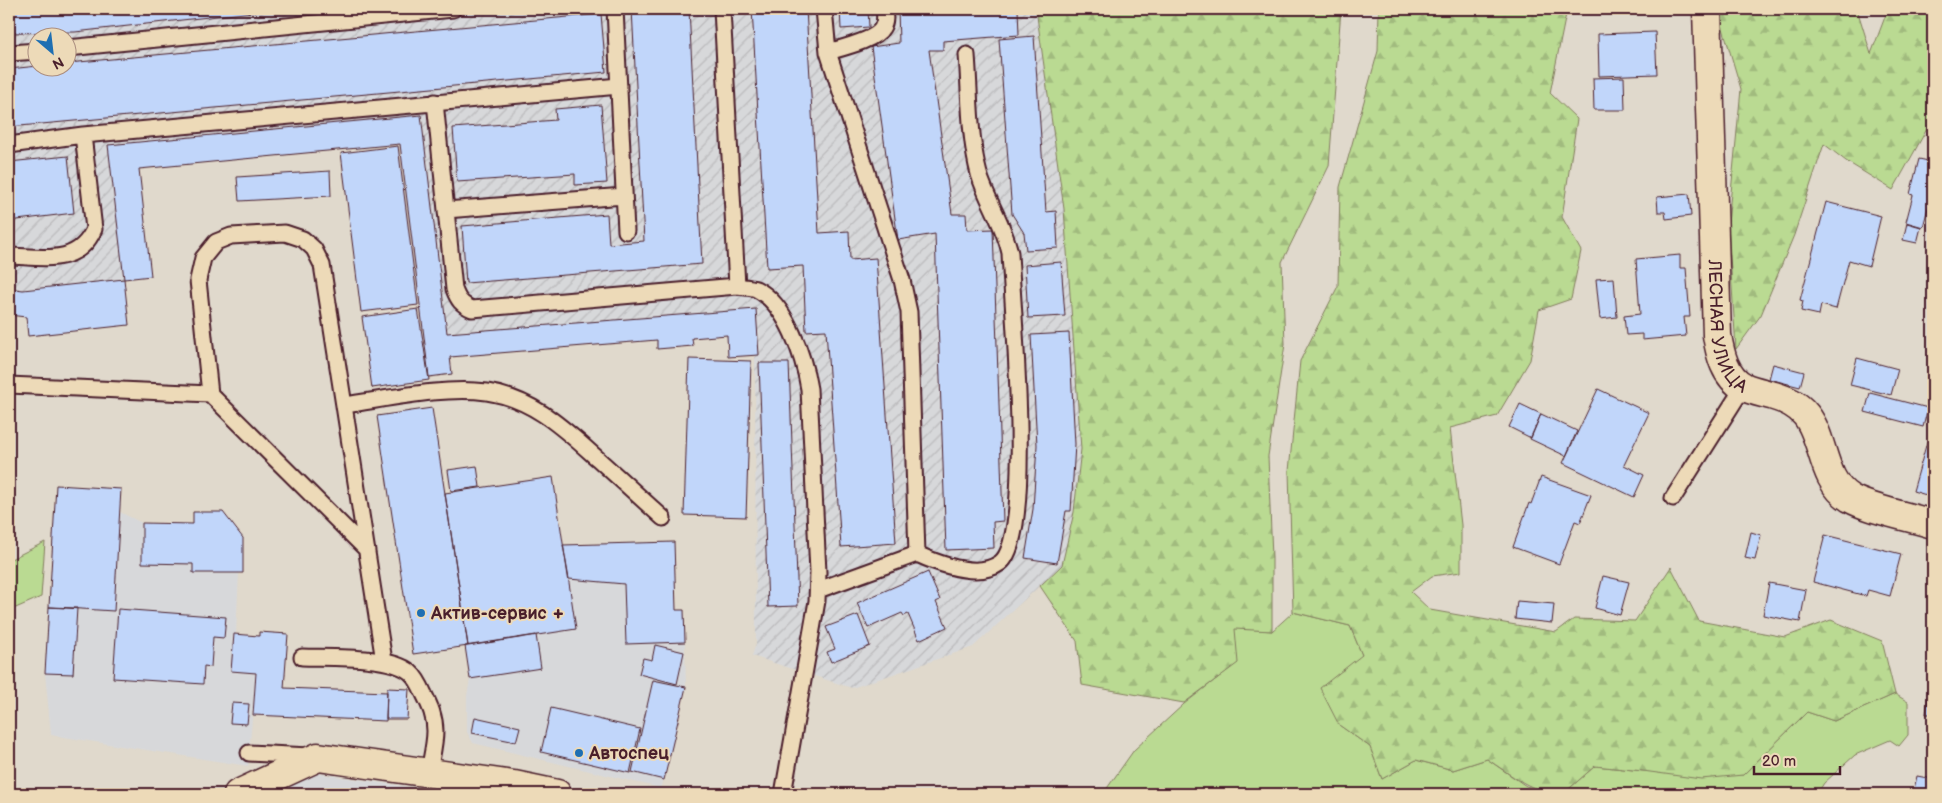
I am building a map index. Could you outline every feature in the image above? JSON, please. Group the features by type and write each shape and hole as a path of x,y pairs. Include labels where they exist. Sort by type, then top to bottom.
{"street":[{"name":"ЛЕСНАЯ УЛИЦА","path":"1707,9 1717,335 1724,363 1733,378 1744,386 1787,400 1797,406 1807,416 1815,430 1830,474 1838,488 1849,497 1861,503 1933,524"},
{"path":"238,794 318,756 438,780 514,785 557,794"}],"lane":[{"path":"78,47 453,9"},
{"path":"615,9 626,231"},
{"path":"722,9 736,286"},
{"path":"824,9 828,52 902,280 909,312 917,554"},
{"path":"828,52 874,36 881,31 885,23 884,9"},
{"path":"9,53 28,52"},
{"path":"818,590 917,554 949,567 992,568 1008,554 1014,536 1020,439 1010,253 1007,239 980,176 975,156 967,55"},
{"path":"9,144 83,134 619,86"},
{"path":"435,102 454,289 457,299 462,305 472,309 736,286 755,289 770,299 782,315 800,348 806,367 809,389 818,590 807,667 783,794"},
{"path":"9,256 55,257 74,254 88,241 94,229 83,134"},
{"path":"446,210 624,196"},
{"path":"367,550 210,394 198,280 203,258 216,242 232,236 285,233 303,239 314,249 322,265 367,550 384,661"},
{"path":"9,384 210,394"},
{"path":"1673,498 1744,386"},
{"path":"344,405 433,393 464,391 486,392 514,398 535,407 557,422 663,518"},
{"path":"302,657 384,661 410,672 419,682 435,721 438,780"},
{"path":"249,753 318,756"}],"shaded area":[{"path":"9,9 1036,9 1064,209 1081,449 1074,512 1062,565 973,647 852,688 752,656 756,644 755,355 728,357 726,335 693,338 693,346 657,349 656,340 450,357 452,374 429,377 400,144 139,169 151,276 124,279 28,336 26,317 9,315"},
{"path":"553,477 563,545 674,542 676,610 684,610 686,687 664,780 660,788 473,743 467,732 467,696 470,679 465,646 468,646 445,493"},
{"path":"56,485 121,489 120,512 142,523 193,524 193,512 223,512 243,538 243,573 239,573 236,634 234,635 231,671 256,673 248,766 51,735 45,673"},
{"path":"315,773 416,788 476,794 258,794"}],"green space":[{"path":"1036,9 1341,9 1329,166 1282,262 1285,344 1268,456 1272,558 1272,631 1235,629 1238,663 1184,703 1082,685 1077,641 1040,586 1062,565 1074,512 1081,449 1064,209"},
{"path":"1379,9 1567,9 1550,93 1577,119 1562,217 1581,251 1571,299 1539,310 1530,360 1497,416 1450,428 1461,525 1461,572 1432,576 1411,592 1430,610 1556,632 1574,619 1635,621 1671,567 1699,621 1785,637 1831,620 1882,641 1895,694 1834,721 1807,712 1743,775 1701,779 1595,766 1563,794 1542,791 1532,787 1513,777 1487,759 1453,770 1416,760 1382,779 1370,747 1339,725 1320,688 1362,655 1350,626 1293,612 1289,471 1300,361 1338,286 1340,187 1378,51"},
{"path":"1720,9 1857,9 1871,54 1888,9 1933,9 1933,118 1893,190 1846,161 1824,144 1794,235 1761,315 1736,349 1728,224 1741,89 1720,18"},
{"path":"45,542 41,597 11,610 9,616 9,560"},
{"path":"1293,612 1350,626 1362,655 1339,725 1370,747 1382,779 1416,760 1453,770 1487,759 1526,786 1556,794 1103,794 1134,750 1184,704 1237,663 1234,628 1272,631"},
{"path":"1895,694 1908,702 1908,735 1899,746 1890,740 1855,755 1824,783 1817,794 1563,794 1595,766 1643,771 1743,775 1807,712 1834,721"}],"building":[{"path":"9,9 280,9 78,32 78,28 28,28 28,33 9,33"},
{"path":"632,9 689,9 702,264 466,283 462,226 607,214 609,244 644,241"},
{"path":"752,9 806,9 819,233 849,231 850,260 876,258 896,543 841,547 826,330 806,331 803,266 767,268"},
{"path":"840,9 868,9 869,27 841,29"},
{"path":"898,9 927,9 928,13 1018,9 1019,35 943,41 943,50 929,50 952,214 966,214 967,230 993,229 1003,521 993,522 994,548 946,550 935,234 898,240 871,47 899,43"},
{"path":"601,14 606,72 9,127 9,69 28,67 28,78 78,78 78,62"},
{"path":"1655,32 1657,74 1599,76 1598,34"},
{"path":"1034,36 1046,212 1056,211 1058,248 1026,250 1024,233 1012,214 999,39"},
{"path":"1624,77 1625,110 1594,110 1593,78"},
{"path":"601,105 607,183 575,185 575,174 457,182 453,128 556,120 555,109"},
{"path":"421,115 447,333 756,309 759,355 728,357 727,335 692,338 693,346 657,349 657,340 450,357 452,374 429,377 400,144 139,169 151,276 124,279 108,145"},
{"path":"398,146 418,305 361,312 341,153"},
{"path":"68,156 74,213 9,221 9,162"},
{"path":"1919,159 1933,162 1933,197 1930,200 1923,227 1906,222 1913,195 1910,194"},
{"path":"330,171 331,196 239,201 237,177"},
{"path":"1689,194 1691,216 1666,219 1665,212 1658,212 1657,197"},
{"path":"1826,202 1881,216 1869,266 1849,260 1836,309 1821,305 1819,315 1801,311 1803,301 1800,300"},
{"path":"1907,223 1921,227 1917,243 1903,240"},
{"path":"1680,255 1680,268 1686,268 1690,317 1684,317 1686,336 1642,340 1642,334 1626,335 1624,316 1640,314 1636,259"},
{"path":"1061,262 1065,316 1028,318 1025,265"},
{"path":"1614,278 1617,317 1600,319 1596,279"},
{"path":"124,279 129,325 28,336 26,317 9,315 9,288 23,290"},
{"path":"418,309 429,380 372,388 362,317"},
{"path":"1069,333 1075,444 1071,511 1066,511 1057,563 1025,558 1033,509 1037,445 1031,335"},
{"path":"1857,358 1898,369 1891,395 1850,385"},
{"path":"689,359 751,361 746,517 684,515"},
{"path":"759,363 789,363 798,606 768,607"},
{"path":"1773,364 1804,372 1800,387 1769,379"},
{"path":"1598,389 1649,413 1624,465 1644,475 1634,497 1563,463"},
{"path":"1870,393 1928,408 1923,427 1865,412"},
{"path":"1520,404 1541,414 1531,438 1509,427"},
{"path":"432,408 468,646 413,654 377,416"},
{"path":"1541,414 1577,431 1566,456 1530,439"},
{"path":"1927,442 1933,444 1933,497 1913,491"},
{"path":"477,466 480,487 451,491 448,470"},
{"path":"553,477 576,629 468,646 445,493"},
{"path":"1541,477 1591,495 1580,523 1575,521 1559,564 1513,547"},
{"path":"56,485 121,489 114,611 49,607"},
{"path":"193,512 223,512 243,538 243,573 193,573 193,564 142,563 142,523 193,524"},
{"path":"1751,532 1761,535 1755,560 1745,558"},
{"path":"1825,535 1901,554 1890,596 1868,590 1866,596 1813,582"},
{"path":"674,542 676,610 684,610 685,642 626,644 624,584 569,579 563,545"},
{"path":"928,572 940,600 936,602 947,627 919,640 908,614 904,616 902,613 868,628 857,603"},
{"path":"1603,576 1629,582 1620,615 1595,608"},
{"path":"1769,583 1806,590 1800,622 1763,615"},
{"path":"1517,601 1554,604 1552,623 1515,619"},
{"path":"49,607 77,608 73,674 45,673"},
{"path":"118,609 226,617 224,638 213,637 211,667 204,666 203,684 113,678"},
{"path":"858,615 870,646 831,662 827,652 835,649 826,627"},
{"path":"259,632 288,634 284,688 387,692 386,721 253,715 256,673 231,671 234,634 259,636"},
{"path":"536,635 541,668 470,679 465,646"},
{"path":"655,645 684,652 677,684 639,674 643,658 652,660"},
{"path":"653,680 686,687 664,780 632,772"},
{"path":"1930,680 1933,680 1933,714 1926,714"},
{"path":"387,688 409,689 407,719 386,719"},
{"path":"232,703 249,704 247,724 230,723"},
{"path":"551,708 640,729 630,773 541,752"},
{"path":"475,717 520,727 516,742 472,733"},
{"path":"1917,776 1933,779 1933,794 1913,794"}],"place":[{"name":"Актив-сервис +","path":"421,613"},
{"name":"Автоспец","path":"579,753"}]}
